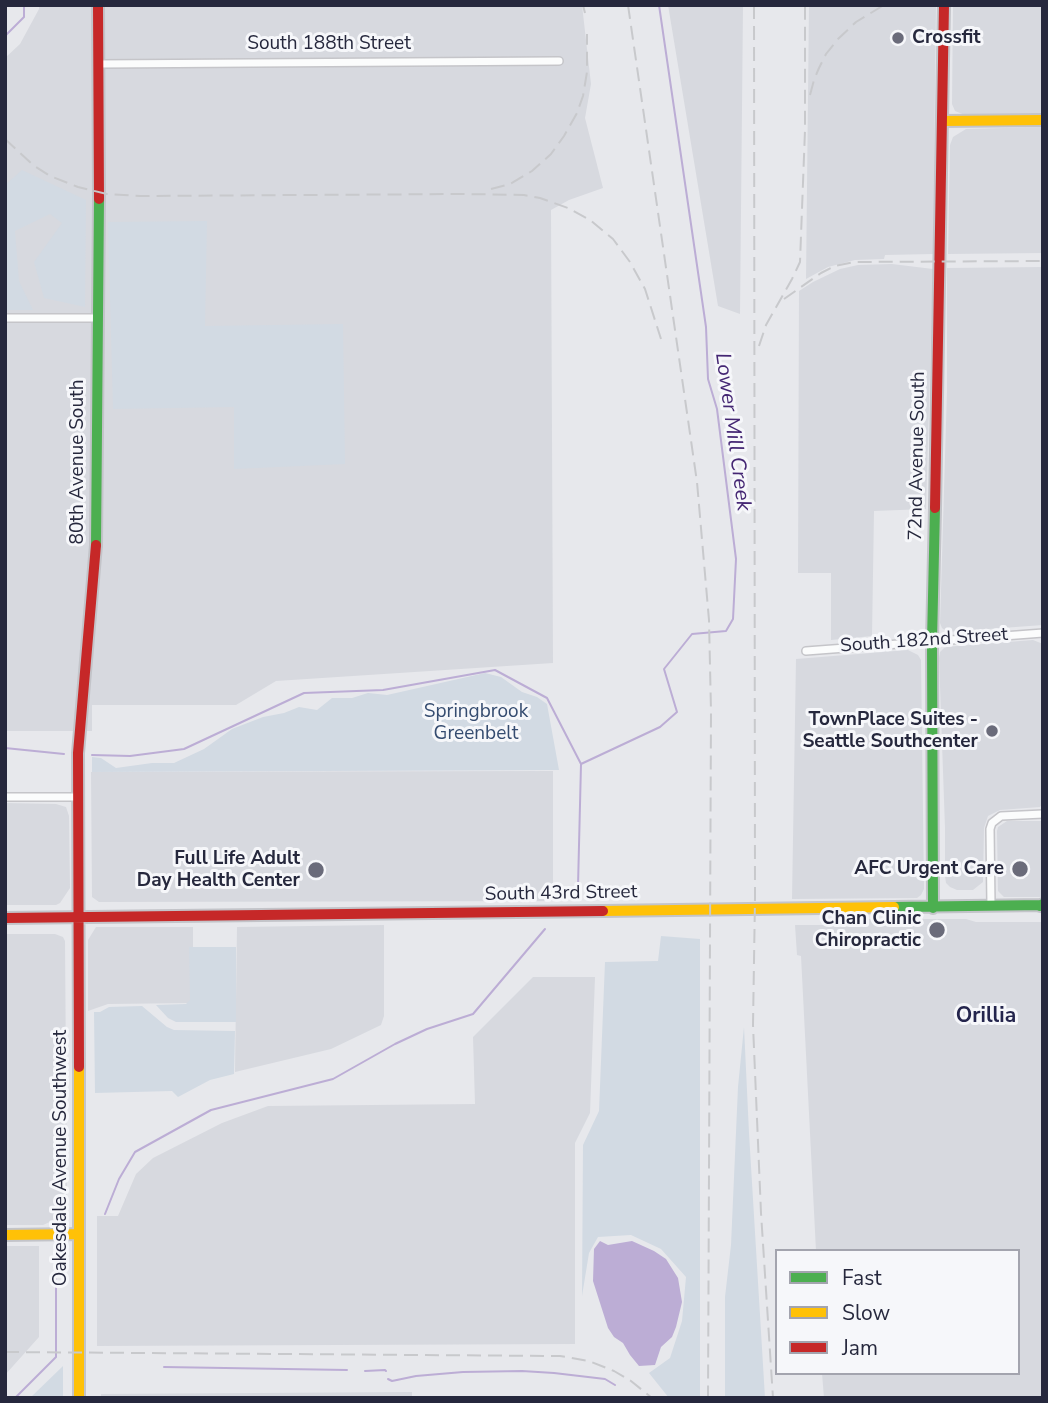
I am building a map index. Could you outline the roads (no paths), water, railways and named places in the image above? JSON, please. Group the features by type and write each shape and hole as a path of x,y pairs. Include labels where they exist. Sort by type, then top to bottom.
{"street":[{"name":"80th Avenue South","path":"79,918 80,716 96,540 98,5"},
{"name":"72nd Avenue South","path":"933,908 932,640 944,5"},
{"name":"South 188th Street","path":"99,64 559,61"},
{"path":"943,121 1043,120"},
{"path":"5,318 97,318"},
{"name":"South 182nd Street","path":"806,650 1043,633"},
{"path":"5,797 78,797"},
{"path":"991,906 990,829 994,819 1010,814 1043,814"},
{"name":"South 43rd Street","path":"5,918 1042,905"},
{"name":"Oakesdale Avenue Southwest","path":"79,918 79,1398"},
{"path":"5,1235 78,1234"}],"waterway":[{"path":"5,36 24,17 24,5"},
{"name":"Lower Mill Creek","path":"581,764 660,727 677,712 664,669 692,634 726,631 733,619 736,559 717,409 708,379 706,327 659,5"},
{"path":"92,755 130,756 184,749 304,693 383,690 495,670 547,698 581,764 578,886 571,895"},
{"path":"5,748 64,754"},
{"path":"105,1214 119,1179 135,1152 211,1110 333,1079 427,1029 473,1014 545,929"},
{"path":"15,1398 56,1357 56,1260"},
{"path":"164,1367 347,1370"},
{"path":"365,1371 386,1371"},
{"path":"388,1379 392,1381 463,1372 522,1371 605,1379 615,1385"}],"railway":[{"path":"583,5 585,13"},
{"path":"628,5 697,482 709,620 711,711 708,1398"},
{"path":"754,5 753,1025 773,1398"},
{"path":"759,346 766,325 800,262 805,130 805,5"},
{"path":"810,95 819,68 838,39 856,22 884,5"},
{"path":"491,189 510,184 532,171 551,154 564,136 583,96 587,72 587,34"},
{"path":"5,139 33,165 50,176 107,194 463,194 524,195 540,198 568,208 590,220 613,239 645,289 661,339"},
{"path":"784,299 821,273 835,266 854,262 1043,261"},
{"path":"5,1352 560,1356 589,1361 614,1371 652,1398"}],"place":[{"name":"Crossfit","path":"898,38"},
{"name":"TownPlace Suites - Seattle Southcenter","path":"992,731"},
{"name":"AFC Urgent Care","path":"1020,869"},
{"name":"Full Life Adult Day Health Center","path":"316,870"},
{"name":"Chan Clinic Chiropractic","path":"937,930"}],"district":[{"name":"Orillia","path":"986,1017"}],"park label":[{"name":"Springbrook Greenbelt","path":"476,723"}]}
